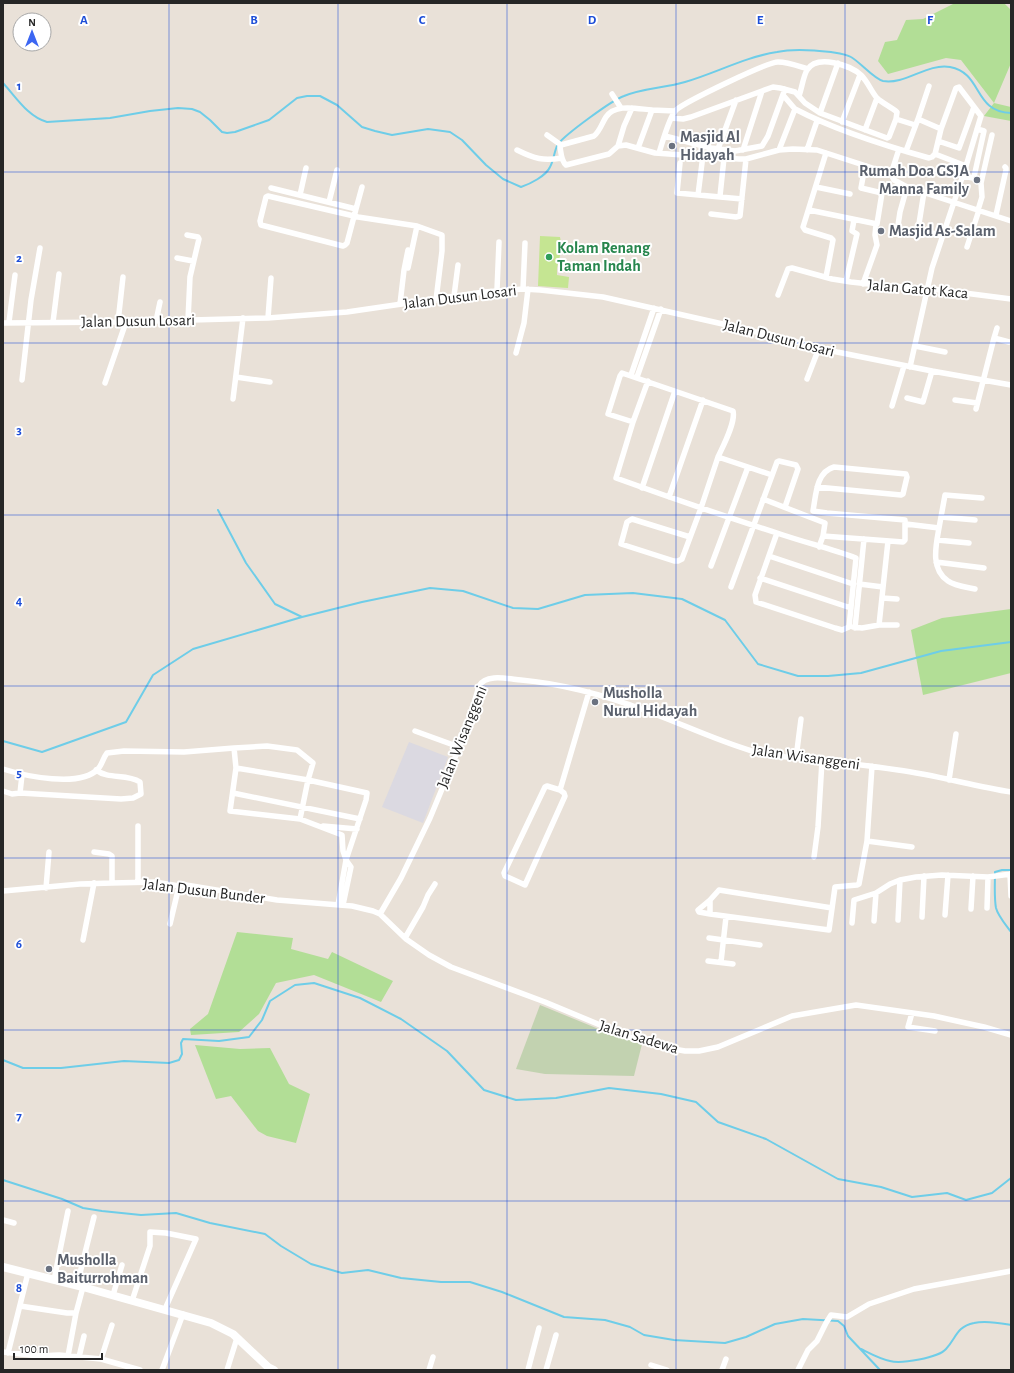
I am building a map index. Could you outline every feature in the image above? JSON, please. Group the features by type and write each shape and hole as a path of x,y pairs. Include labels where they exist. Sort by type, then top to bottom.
{"street":[{"path":"559,143 594,136 598,132 607,115 620,106 675,111 710,91 774,62 787,63 808,69"},
{"path":"672,118 682,119 692,117 773,87 795,92 810,108 820,113 887,138 889,137 896,119 897,112 877,98 869,84 860,75 850,68 838,63 819,62 808,69 799,96"},
{"path":"820,113 838,63"},
{"path":"842,122 860,75"},
{"path":"906,151 930,86"},
{"path":"783,95 795,109 817,121 930,158 935,154 941,129 956,88 959,87 980,116 966,166 936,252 910,367"},
{"path":"665,136 718,149 735,151 762,146 768,136 785,89"},
{"path":"743,150 762,91"},
{"path":"612,95 620,106"},
{"path":"865,130 877,98"},
{"path":"718,149 736,100"},
{"path":"938,141 959,148 974,107"},
{"path":"547,135 559,143 564,163 569,164 609,154 618,146 624,126 632,108"},
{"path":"779,150 795,109"},
{"path":"638,148 652,110"},
{"path":"659,153 675,111"},
{"path":"896,119 917,122 941,129"},
{"path":"807,150 817,121"},
{"path":"962,176 974,177 984,131 977,129"},
{"path":"967,247 982,197 981,183 992,135"},
{"path":"618,146 626,145 659,153 702,155 724,158 746,158 779,150 816,150 891,174"},
{"path":"899,149 891,174 894,180 907,187 1011,221"},
{"path":"517,150 537,159 548,160 562,158"},
{"path":"826,153 803,227 804,230 833,240 826,277"},
{"path":"935,154 966,166"},
{"path":"698,195 702,155"},
{"path":"720,196 724,158"},
{"path":"711,214 738,217 741,214 746,158"},
{"path":"680,163 677,193 742,199"},
{"path":"863,284 876,245 876,224 882,193 861,188 866,166"},
{"path":"996,215 1006,170 1005,167"},
{"path":"300,195 306,168"},
{"path":"329,202 337,170"},
{"path":"362,187 354,216 347,243 343,246 260,223 267,196 354,216 417,226 442,235 442,251 436,300"},
{"path":"816,187 850,194"},
{"path":"907,187 896,232 902,233 918,230 942,236"},
{"path":"271,188 356,209"},
{"path":"918,230 924,192"},
{"path":"809,210 876,224"},
{"path":"846,281 857,234 852,231 854,220"},
{"path":"408,268 417,226"},
{"path":"187,235 199,238 190,277 188,320"},
{"path":"497,290 499,242"},
{"path":"516,353 525,317 525,243"},
{"path":"22,380 28,322 40,248"},
{"path":"400,304 408,250"},
{"path":"177,258 193,261"},
{"path":"454,296 458,265"},
{"name":"Jalan Gatot Kaca","path":"778,295 789,268 792,268 826,277 863,284 927,289 1011,299"},
{"path":"52,322 59,274"},
{"path":"6,322 15,275"},
{"path":"118,322 123,277"},
{"path":"268,318 271,278"},
{"name":"Jalan Dusun Losari","path":"6,322 126,322 268,318 347,312 497,290 526,289 603,297 661,309 819,348 904,366 1011,385"},
{"path":"156,320 160,302"},
{"path":"634,376 654,308"},
{"path":"634,376 661,309"},
{"path":"233,399 243,318"},
{"path":"105,383 126,322"},
{"path":"955,400 976,406 997,328"},
{"path":"994,338 1009,342"},
{"path":"915,346 945,352"},
{"path":"807,379 819,348"},
{"path":"892,406 904,366"},
{"path":"907,398 923,402 932,371"},
{"path":"634,422 608,414 621,374 624,373 732,410 734,413 682,559 676,561 621,544 628,522 632,519 690,536"},
{"path":"236,377 270,382"},
{"path":"648,381 616,478 701,508 856,558 855,628"},
{"path":"642,488 675,391"},
{"path":"669,497 702,400"},
{"path":"718,457 772,475"},
{"path":"731,587 752,525 777,462 779,461 796,465 798,467 785,507"},
{"path":"711,566 748,467"},
{"path":"811,517 813,511 818,487 821,476 824,472 834,467 906,474 907,477 903,494 901,496 818,487"},
{"path":"975,589 947,580 940,573 935,555 940,517 945,494 982,498"},
{"path":"763,499 825,523"},
{"path":"813,511 905,520 906,524 905,541 823,536"},
{"path":"819,547 823,536 827,513"},
{"path":"940,517 975,520"},
{"path":"906,524 939,528"},
{"path":"777,533 760,578 755,595 756,602 842,630 849,627 855,628 879,625 897,625"},
{"path":"849,627 851,608 864,539"},
{"path":"937,540 969,543"},
{"path":"879,625 888,541"},
{"path":"769,556 856,584 883,586"},
{"path":"936,562 984,568"},
{"path":"760,578 851,608"},
{"path":"882,598 897,599"},
{"name":"Jalan Wisanggeni","path":"380,914 401,878 427,825 471,718 479,686 488,679 500,678 543,682 589,692 623,702 741,748 753,751 796,758 872,766 911,772 1011,792"},
{"path":"560,790 589,692"},
{"path":"796,758 801,719"},
{"path":"415,731 459,747"},
{"path":"949,780 956,734"},
{"path":"3,769 22,775 53,779 76,779 93,773 99,768 107,753 124,751 184,752 267,746 297,750 313,763 300,819"},
{"path":"234,748 236,768 230,811 300,819 342,835"},
{"path":"814,856 818,827 822,761"},
{"path":"832,908 720,890 698,910 698,912 826,931 829,930 832,908 834,887 860,884 867,841 872,766"},
{"path":"236,768 308,780 367,793 357,829 346,860"},
{"path":"3,791 12,794 20,793 121,799 133,798 141,794 140,782 133,778 103,775 96,770"},
{"path":"20,793 22,775"},
{"path":"547,786 560,790 565,796 525,885 505,876 504,873 545,787 547,786"},
{"path":"233,793 360,819"},
{"path":"138,826 138,882"},
{"path":"316,826 337,826 357,829"},
{"path":"337,826 342,835 343,852 350,867 341,905"},
{"path":"867,841 912,847"},
{"path":"46,888 49,852"},
{"path":"94,852 109,854 112,856 112,883"},
{"path":"852,923 854,900 876,893 890,884 900,880 924,876 948,875 990,877 1010,874 1011,896"},
{"path":"945,915 948,875"},
{"path":"922,917 924,876"},
{"path":"971,908 973,876"},
{"path":"987,908 990,877"},
{"path":"898,920 900,880"},
{"name":"Jalan Dusun Bunder","path":"3,892 94,883 155,882 179,886 186,885 277,900 341,905 366,909 380,914"},
{"path":"83,940 94,883"},
{"path":"405,938 435,884"},
{"path":"170,924 179,886"},
{"path":"874,921 876,893"},
{"path":"710,900 710,914"},
{"name":"Jalan Sadewa","path":"380,914 405,938 429,955 451,966 545,1002 629,1037 654,1045 685,1051 699,1051 718,1047 776,1021 807,1012 856,1005 912,1012 1011,1035"},
{"path":"721,962 726,916"},
{"path":"709,938 760,945"},
{"path":"708,961 733,964"},
{"path":"912,1012 908,1027 935,1031"},
{"path":"54,1280 68,1211"},
{"path":"68,1356 94,1217"},
{"path":"3,1220 14,1223"},
{"path":"132,1301 150,1246 150,1232 166,1233 196,1239 165,1309"},
{"path":"113,1295 122,1265"},
{"path":"3,1267 165,1309 220,1326 237,1338 269,1369"},
{"path":"798,1370 808,1350 817,1341 829,1318 833,1315 847,1317 869,1304 914,1288 1011,1271"},
{"path":"28,1273 6,1352 38,1356 59,1355 101,1359 140,1370"},
{"path":"20,1306 67,1313 76,1312"},
{"path":"162,1370 183,1314"},
{"path":"101,1359 112,1325"},
{"path":"528,1370 539,1328"},
{"path":"79,1357 84,1336"},
{"path":"546,1370 556,1336"},
{"path":"227,1370 237,1338"},
{"path":"429,1370 432,1357"},
{"path":"722,1370 726,1358"},
{"path":"651,1365 667,1370"}],"shaded area":[{"path":"409,742 448,757 423,823 382,807"}],"green space":[{"path":"955,3 1004,3 1011,10 1011,63 994,103 961,60 946,58 888,74 878,61 885,42 897,40 906,20 923,19"},
{"path":"994,103 1011,107 1011,121 984,116"},
{"name":"Kolam Renang Taman Indah","path":"540,236 560,237 562,247 557,268 557,275 569,277 568,288 538,286"},
{"path":"1011,609 1011,673 923,695 911,630 942,618"},
{"path":"237,932 293,938 291,949 328,959 332,952 393,981 381,1002 314,975 276,983 259,1014 239,1032 191,1035 190,1029 208,1014"},
{"path":"540,1005 601,1030 642,1044 634,1076 545,1074 516,1069"},
{"path":"195,1045 240,1049 270,1048 289,1084 310,1094 296,1143 267,1136 258,1131 231,1096 216,1099"}],"waterway":[{"path":"3,83 28,111 34,116 47,122 110,118 178,108 192,109 200,112 222,132 227,133 235,132 269,120 297,98 320,96 337,105 362,127 375,131 392,135 428,129 450,132 462,140 486,165 503,179 521,187 545,174 551,164 558,144 563,139 618,99 631,93 685,82 765,54 784,51 811,50 847,55 855,59 879,80 883,81 900,80 933,68 950,67 961,71 968,77 990,106 999,111 1011,113"},
{"path":"218,510 246,563 275,604 302,617 362,602 430,588 463,591 513,608 538,609 585,595 633,593 682,599 725,620 758,664 798,676 828,676 861,673 941,651 1011,642"},
{"path":"3,741 42,752 126,722 153,675 193,649 302,617"},
{"path":"1011,870 995,872 996,908 1002,920 1011,932"},
{"path":"3,1060 23,1068 61,1068 124,1061 169,1063 179,1060 182,1054 181,1043 183,1039 219,1041 249,1037 262,1020 270,1001 295,985 314,983 360,998 401,1019 447,1051 484,1090 516,1100 556,1098 609,1088 661,1094 696,1102 718,1122 766,1139 838,1179 881,1187 912,1197 947,1193 966,1200 992,1193 1011,1178"},
{"path":"3,1180 62,1199 83,1208 141,1215 176,1213 210,1223 265,1234 281,1246 311,1264 342,1273 368,1270 401,1278 441,1282 470,1282 502,1292 564,1317 605,1320 630,1327 644,1335 674,1340 725,1343 746,1337 775,1324 803,1319 838,1321 844,1326 848,1336 880,1370"},
{"path":"861,1349 886,1360 895,1362 910,1361 928,1358 942,1352 950,1345 957,1333 968,1325 979,1322 1011,1325"}],"place":[{"name":"Masjid Al Hidayah","path":"672,146"},
{"name":"Rumah Doa GSJA Manna Family","path":"977,180"},
{"name":"Masjid As-Salam","path":"881,231"},
{"name":"Kolam Renang Taman Indah","path":"549,257"},
{"name":"Musholla Nurul Hidayah","path":"595,702"},
{"name":"Musholla Baiturrohman","path":"49,1269"}]}
